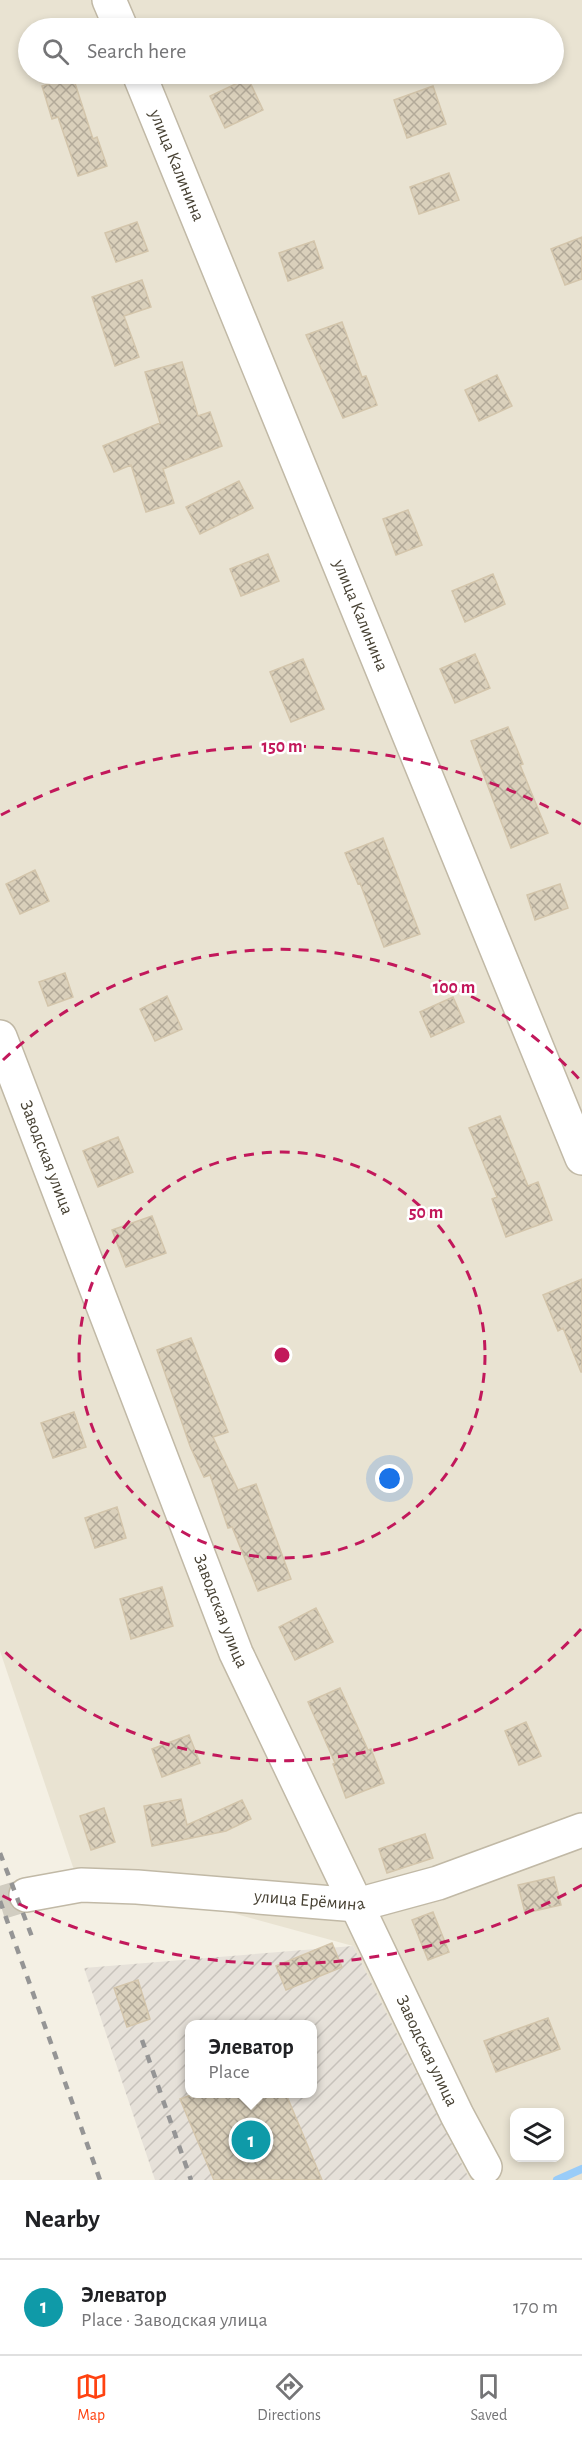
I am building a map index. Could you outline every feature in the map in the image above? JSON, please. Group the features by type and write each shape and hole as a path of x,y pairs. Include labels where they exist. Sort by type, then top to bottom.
{"street":[{"path":"109,0 117,18"},
{"name":"улица Калинина","path":"143,84 582,1158"},
{"name":"Заводская улица","path":"0,1037 236,1653 457,2115 485,2167"},
{"name":"улица Ерёмина","path":"26,1895 81,1885 137,1887 357,1905 438,1883 582,1830"}],"shaded area":[{"path":"0,0 582,0 582,2180 470,2180 353,1946 74,1870 0,1651"},
{"path":"353,1946 470,2180 155,2180 84,1968"}],"building":[{"path":"75,84 93,139 97,137 107,166 78,176 58,117 52,119 42,86"},
{"path":"235,84 251,84 263,110 225,128 210,96"},
{"path":"433,86 446,124 407,138 394,100"},
{"path":"449,173 459,200 419,214 410,187"},
{"path":"137,222 148,251 116,262 105,233"},
{"path":"582,237 582,279 565,285 551,249"},
{"path":"314,241 323,268 288,281 279,253"},
{"path":"142,280 151,307 124,316 139,357 115,366 92,297"},
{"path":"342,322 362,377 366,376 377,405 343,418 306,335"},
{"path":"182,362 198,416 210,412 222,446 163,469 174,503 146,512 131,465 114,472 103,446 160,423 145,372"},
{"path":"497,375 512,406 479,421 465,390"},
{"path":"239,481 253,508 200,534 186,507"},
{"path":"408,510 422,545 396,555 383,519"},
{"path":"268,554 279,581 241,596 230,569"},
{"path":"493,574 505,604 465,622 452,591"},
{"path":"475,654 490,688 455,703 440,669"},
{"path":"303,659 324,709 291,722 270,672"},
{"path":"508,727 523,764 520,765 548,833 511,848 471,741"},
{"path":"383,838 420,934 384,947 360,883 358,884 345,853"},
{"path":"35,870 49,901 20,914 6,884"},
{"path":"560,884 568,908 535,920 527,895"},
{"path":"65,973 73,997 48,1006 39,982"},
{"path":"167,996 182,1029 155,1041 140,1009"},
{"path":"453,997 464,1022 431,1037 420,1012"},
{"path":"500,1116 528,1186 538,1182 552,1220 506,1237 492,1199 497,1197 469,1128"},
{"path":"118,1137 133,1172 98,1187 83,1151"},
{"path":"152,1216 166,1253 126,1267 112,1230"},
{"path":"582,1279 581,1372 563,1328 558,1331 543,1295"},
{"path":"191,1338 228,1432 213,1437 238,1490 256,1484 291,1579 258,1591 232,1527 228,1528 210,1475 204,1477 190,1446 157,1350"},
{"path":"74,1412 86,1447 53,1458 41,1423"},
{"path":"117,1507 126,1538 95,1548 85,1518"},
{"path":"162,1587 173,1626 131,1639 120,1599"},
{"path":"316,1608 333,1642 295,1660 279,1627"},
{"path":"340,1688 368,1750 371,1749 384,1783 346,1798 333,1764 335,1763 308,1702"},
{"path":"526,1722 541,1756 519,1765 505,1731"},
{"path":"189,1735 200,1763 162,1777 152,1749"},
{"path":"181,1799 187,1825 242,1800 251,1819 226,1831 152,1846 144,1806"},
{"path":"104,1808 115,1842 91,1850 80,1816"},
{"path":"425,1834 433,1858 387,1873 379,1849"},
{"path":"554,1877 561,1905 525,1913 518,1885"},
{"path":"433,1912 449,1952 428,1960 412,1920"},
{"path":"332,1943 342,1967 286,1990 276,1966"},
{"path":"138,1980 150,2019 127,2027 114,1988"},
{"path":"548,2018 560,2049 496,2072 484,2041"},
{"path":"288,2098 322,2180 214,2180 180,2099"}],"waterway":[{"path":"557,2180 582,2169"}],"tunnel":[{"path":"0,1903 26,1895"}],"railway":[{"path":"0,1853 34,1942"},
{"path":"0,1901 100,2180"},
{"path":"142,2040 191,2180"}],"place":[{"name":"Элеватор","path":"251,2140"}]}
